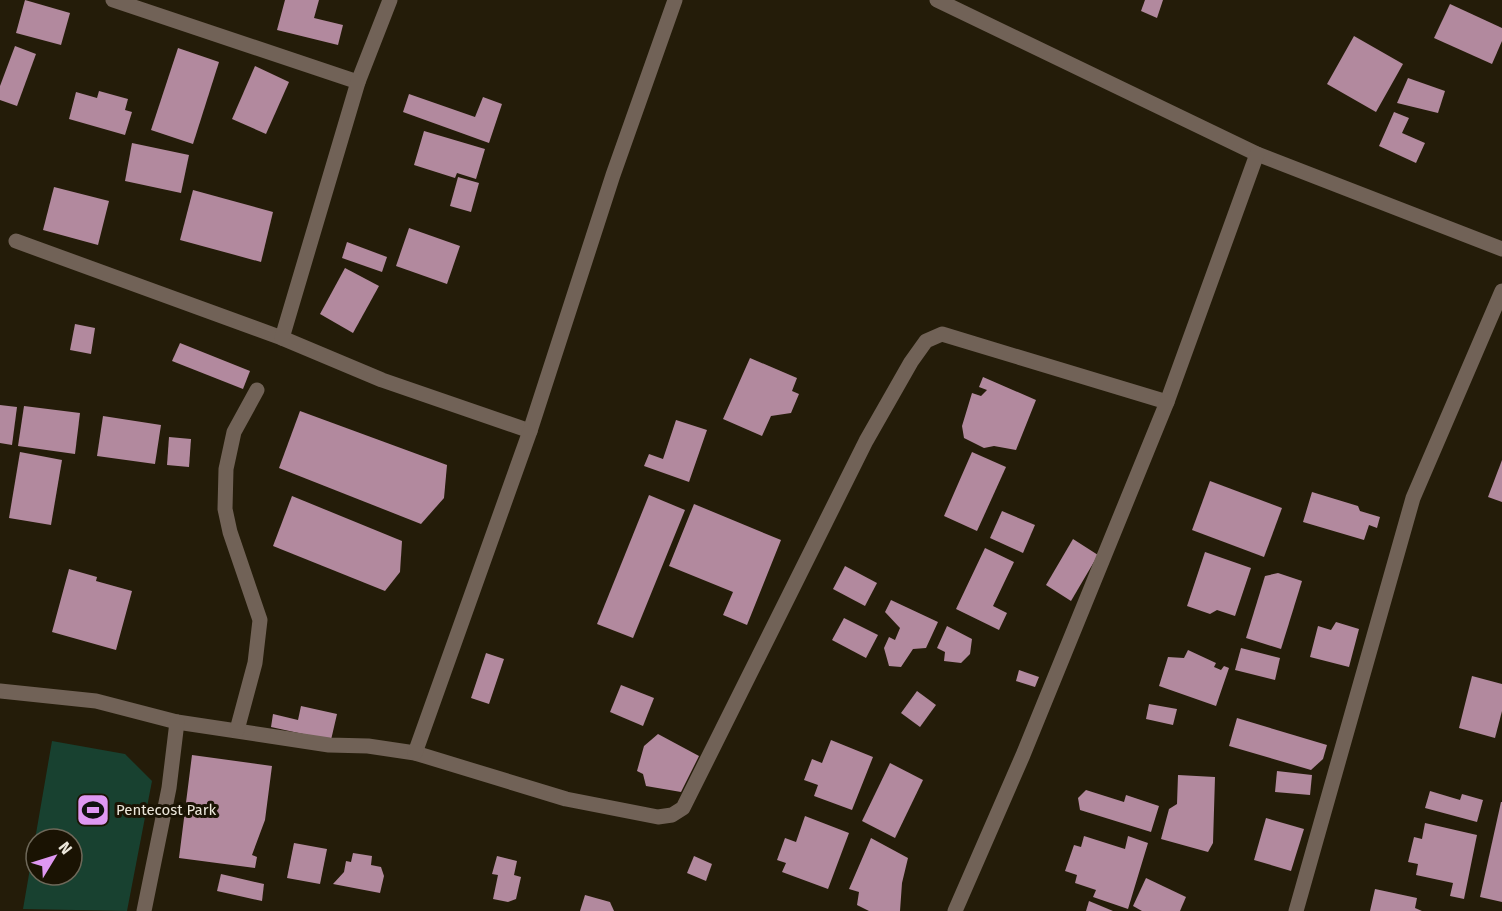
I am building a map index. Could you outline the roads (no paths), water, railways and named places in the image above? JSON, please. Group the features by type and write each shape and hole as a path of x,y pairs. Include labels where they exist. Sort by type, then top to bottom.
{"street":[{"path":"113,0 358,82"},
{"path":"282,338 358,82 390,0"},
{"path":"415,753 530,431 614,175 675,0"},
{"path":"937,0 1257,154 1502,249"},
{"path":"956,911 1167,402 1257,154"},
{"path":"16,241 282,338 382,380 530,431"},
{"path":"1296,911 1413,498 1502,291"},
{"path":"0,691 96,702 177,722 329,745 368,746 415,753 566,799 658,817 672,815 682,808 867,441 911,362 926,341 942,334 950,336 1167,402"},
{"path":"237,730 255,663 260,620 230,532 225,509 226,469 234,432 257,390"},
{"path":"144,911 169,788 177,722"}],"place":[{"name":"Pentecost Park","path":"93,810"}]}
